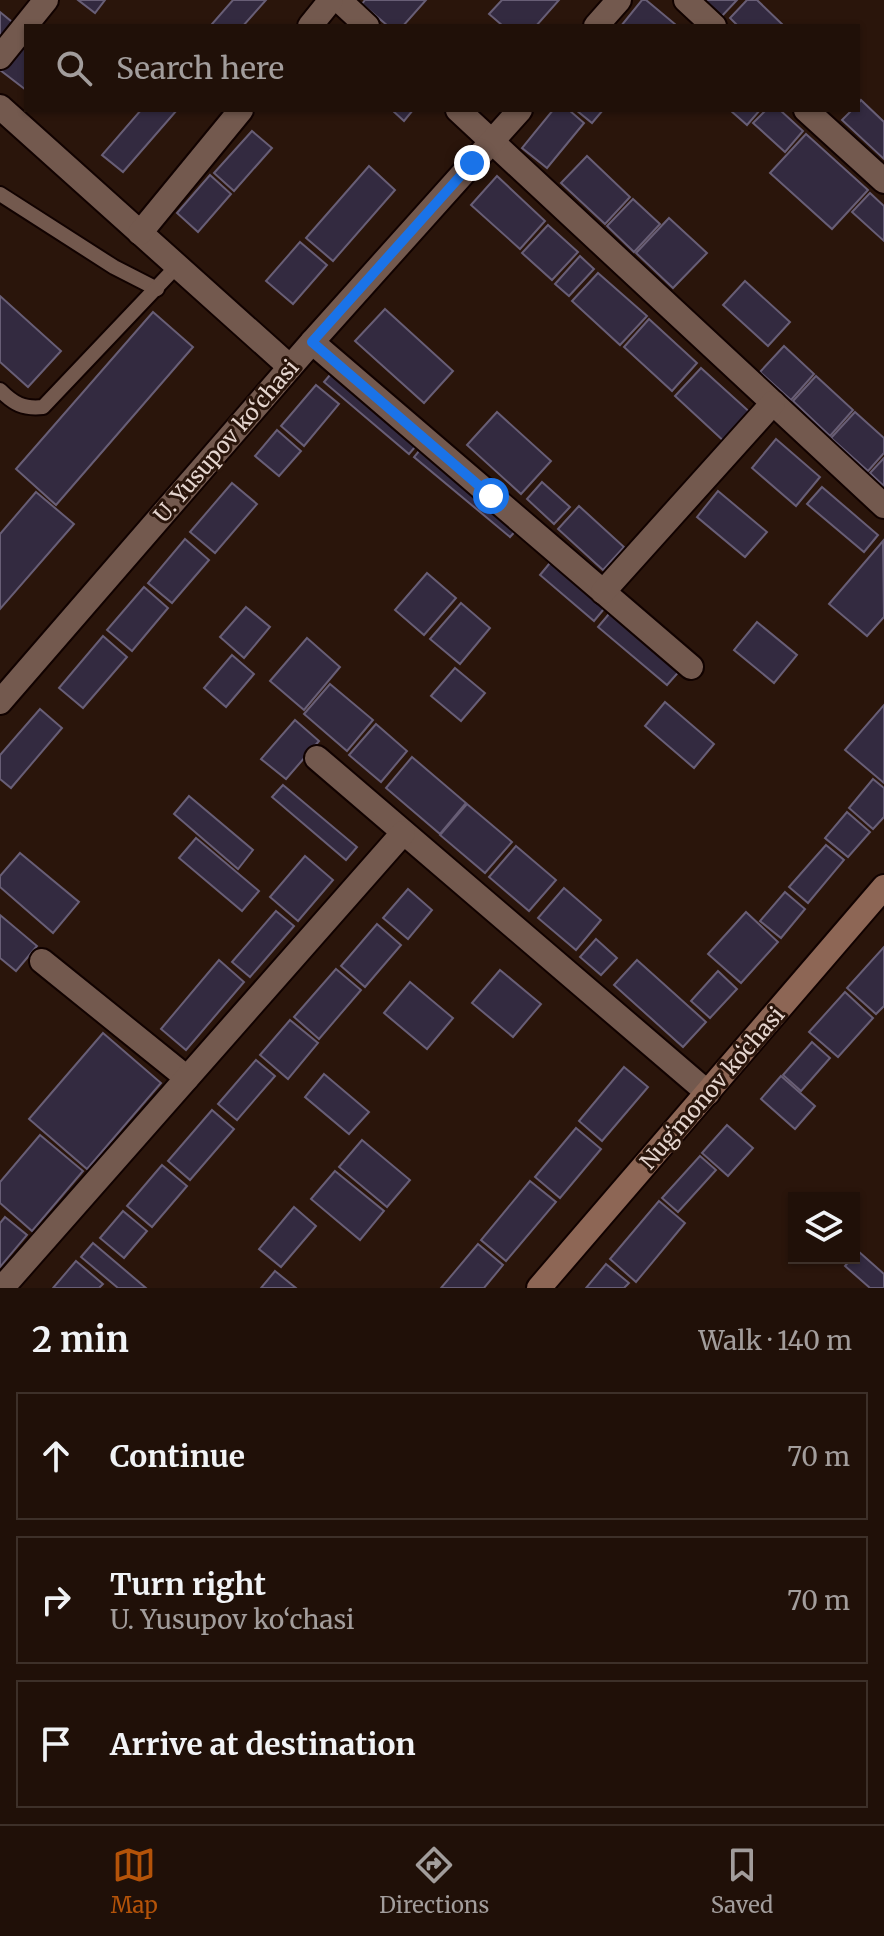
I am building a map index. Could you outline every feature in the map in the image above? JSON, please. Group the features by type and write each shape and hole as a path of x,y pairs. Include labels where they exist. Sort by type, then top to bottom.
{"main road":[{"name":"Nugʻmonov koʻchasi","path":"539,1288 884,887"}],"street":[{"path":"27,24 46,0"},
{"path":"312,24 331,0"},
{"path":"339,0 365,24"},
{"path":"598,24 619,0"},
{"path":"686,0 712,24"},
{"path":"0,57 24,27"},
{"path":"0,107 290,367"},
{"path":"140,233 239,112"},
{"path":"460,112 884,506"},
{"name":"U. Yusupov ko‘chasi","path":"0,702 290,367 518,112"},
{"path":"808,112 884,181"},
{"path":"312,342 691,667"},
{"path":"603,592 773,403"},
{"path":"317,758 708,1093"},
{"path":"2,1288 403,833"},
{"path":"42,961 187,1078"}],"lane":[{"path":"0,194 114,267 157,289"},
{"path":"0,390 15,404 28,409 43,407 177,266"}],"building":[{"path":"78,0 105,0 95,13"},
{"path":"233,0 266,0 245,24 212,24"},
{"path":"365,0 426,0 405,24 386,24 362,4"},
{"path":"502,0 559,0 538,24 501,24 489,14"},
{"path":"642,0 646,0 675,24 623,24"},
{"path":"704,0 737,0 721,17"},
{"path":"747,0 757,0 782,24 736,24 730,18"},
{"path":"0,12 17,26 0,48"},
{"path":"24,33 24,88 0,70 0,63"},
{"path":"860,101 884,122 884,159 842,120 850,112 860,112"},
{"path":"139,112 175,112 123,172 102,155"},
{"path":"394,112 411,112 404,121"},
{"path":"551,112 571,112 584,123 547,168 522,148"},
{"path":"578,112 601,112 592,123"},
{"path":"732,112 758,112 747,125"},
{"path":"764,112 782,112 803,131 785,152 753,123"},
{"path":"252,131 272,148 234,191 214,173"},
{"path":"806,134 868,190 832,229 770,173"},
{"path":"587,156 630,197 605,224 561,183"},
{"path":"369,166 395,190 333,261 306,238"},
{"path":"210,175 231,194 198,232 177,213"},
{"path":"497,176 545,221 520,249 471,205"},
{"path":"870,193 884,206 884,241 852,212"},
{"path":"633,199 660,224 634,252 607,226"},
{"path":"669,218 707,253 673,288 636,253"},
{"path":"548,225 578,252 552,280 522,253"},
{"path":"300,242 327,265 293,304 266,281"},
{"path":"580,256 594,269 569,296 555,284"},
{"path":"598,273 647,316 620,345 572,301"},
{"path":"745,281 790,322 768,346 723,305"},
{"path":"0,296 61,351 28,387 0,362"},
{"path":"385,309 453,371 424,403 355,341"},
{"path":"153,312 193,347 56,505 16,469"},
{"path":"649,319 697,363 672,391 624,347"},
{"path":"784,346 814,374 791,400 760,372"},
{"path":"336,368 421,440 409,454 324,382"},
{"path":"701,368 753,415 727,444 675,396"},
{"path":"816,376 853,410 830,436 793,401"},
{"path":"316,385 339,404 304,446 281,426"},
{"path":"497,412 551,461 521,494 467,445"},
{"path":"855,412 884,438 884,453 868,471 831,438"},
{"path":"277,430 301,451 279,476 255,456"},
{"path":"776,439 820,477 796,506 752,468"},
{"path":"424,445 520,526 510,537 414,457"},
{"path":"884,458 884,486 870,473"},
{"path":"542,482 570,507 554,524 527,499"},
{"path":"232,483 257,504 215,553 190,532"},
{"path":"822,487 878,535 864,552 807,504"},
{"path":"718,491 767,532 745,557 697,517"},
{"path":"36,492 74,524 0,609 0,534"},
{"path":"579,506 624,547 603,570 558,529"},
{"path":"185,539 209,560 172,603 148,583"},
{"path":"883,541 884,617 867,636 829,604"},
{"path":"554,558 608,604 594,621 540,575"},
{"path":"427,573 456,598 424,635 395,610"},
{"path":"144,587 168,608 132,651 107,630"},
{"path":"461,603 490,628 460,664 430,639"},
{"path":"246,607 270,627 244,658 220,637"},
{"path":"614,608 683,667 667,685 598,627"},
{"path":"757,622 797,655 774,683 734,650"},
{"path":"103,636 127,657 83,708 59,688"},
{"path":"307,638 340,667 304,710 270,681"},
{"path":"232,655 254,674 226,707 204,688"},
{"path":"455,668 485,693 461,721 431,696"},
{"path":"330,684 373,720 347,751 304,714"},
{"path":"665,702 714,744 694,768 645,726"},
{"path":"884,705 884,783 845,750"},
{"path":"40,709 62,728 11,788 0,779 0,755"},
{"path":"295,720 319,741 286,779 261,759"},
{"path":"376,724 407,751 381,782 349,755"},
{"path":"412,757 466,803 440,834 386,788"},
{"path":"873,779 884,788 884,817 873,829 849,808"},
{"path":"283,785 357,847 346,860 272,797"},
{"path":"189,796 253,850 238,869 174,814"},
{"path":"467,804 512,842 485,873 440,835"},
{"path":"847,812 870,832 848,857 825,838"},
{"path":"196,838 259,891 242,911 179,858"},
{"path":"826,845 844,860 808,903 789,887"},
{"path":"516,846 556,880 529,911 489,877"},
{"path":"20,853 79,902 53,933 0,887 0,876"},
{"path":"305,856 333,880 298,921 270,897"},
{"path":"564,888 601,920 576,950 538,918"},
{"path":"408,889 432,910 408,939 383,918"},
{"path":"785,892 805,909 781,938 760,921"},
{"path":"276,911 294,926 250,977 232,962"},
{"path":"746,912 778,942 741,983 708,954"},
{"path":"0,915 37,946 16,971 0,958"},
{"path":"377,924 401,945 365,987 341,966"},
{"path":"596,939 617,958 601,975 580,957"},
{"path":"884,947 884,1006 876,1014 847,988"},
{"path":"219,960 244,982 186,1050 161,1029"},
{"path":"637,960 706,1022 683,1047 614,985"},
{"path":"336,969 361,990 319,1039 294,1017"},
{"path":"500,970 541,1004 513,1037 472,1003"},
{"path":"718,971 737,989 710,1018 691,1001"},
{"path":"410,982 453,1018 427,1049 384,1013"},
{"path":"845,992 873,1018 838,1057 809,1032"},
{"path":"290,1020 318,1043 288,1079 260,1055"},
{"path":"103,1033 161,1083 87,1169 29,1119"},
{"path":"812,1042 830,1058 801,1091 783,1075"},
{"path":"256,1060 275,1076 237,1120 218,1104"},
{"path":"624,1067 648,1087 602,1141 579,1121"},
{"path":"324,1074 369,1112 349,1134 305,1097"},
{"path":"781,1076 815,1106 795,1129 761,1099"},
{"path":"212,1110 234,1129 190,1180 168,1161"},
{"path":"727,1125 753,1148 728,1176 702,1153"},
{"path":"576,1128 601,1149 560,1198 535,1177"},
{"path":"40,1135 83,1171 32,1231 0,1203 0,1182"},
{"path":"362,1140 410,1180 387,1207 339,1167"},
{"path":"700,1156 716,1170 678,1212 662,1198"},
{"path":"162,1165 187,1186 152,1227 127,1206"},
{"path":"335,1171 384,1211 360,1240 311,1199"},
{"path":"530,1181 556,1202 506,1261 481,1240"},
{"path":"659,1201 685,1223 636,1282 610,1259"},
{"path":"294,1207 316,1226 281,1267 259,1249"},
{"path":"123,1211 147,1231 124,1258 100,1238"},
{"path":"5,1217 27,1235 0,1267 0,1223"},
{"path":"93,1243 146,1288 118,1288 81,1257"},
{"path":"478,1244 503,1265 484,1288 441,1288"},
{"path":"860,1253 884,1274 884,1288 870,1288 845,1266 860,1264"},
{"path":"76,1261 103,1284 99,1288 53,1288"},
{"path":"606,1264 629,1283 624,1288 586,1288"},
{"path":"275,1271 296,1288 261,1288"}],"route":[{"path":"472,163 312,342 491,496"}]}
